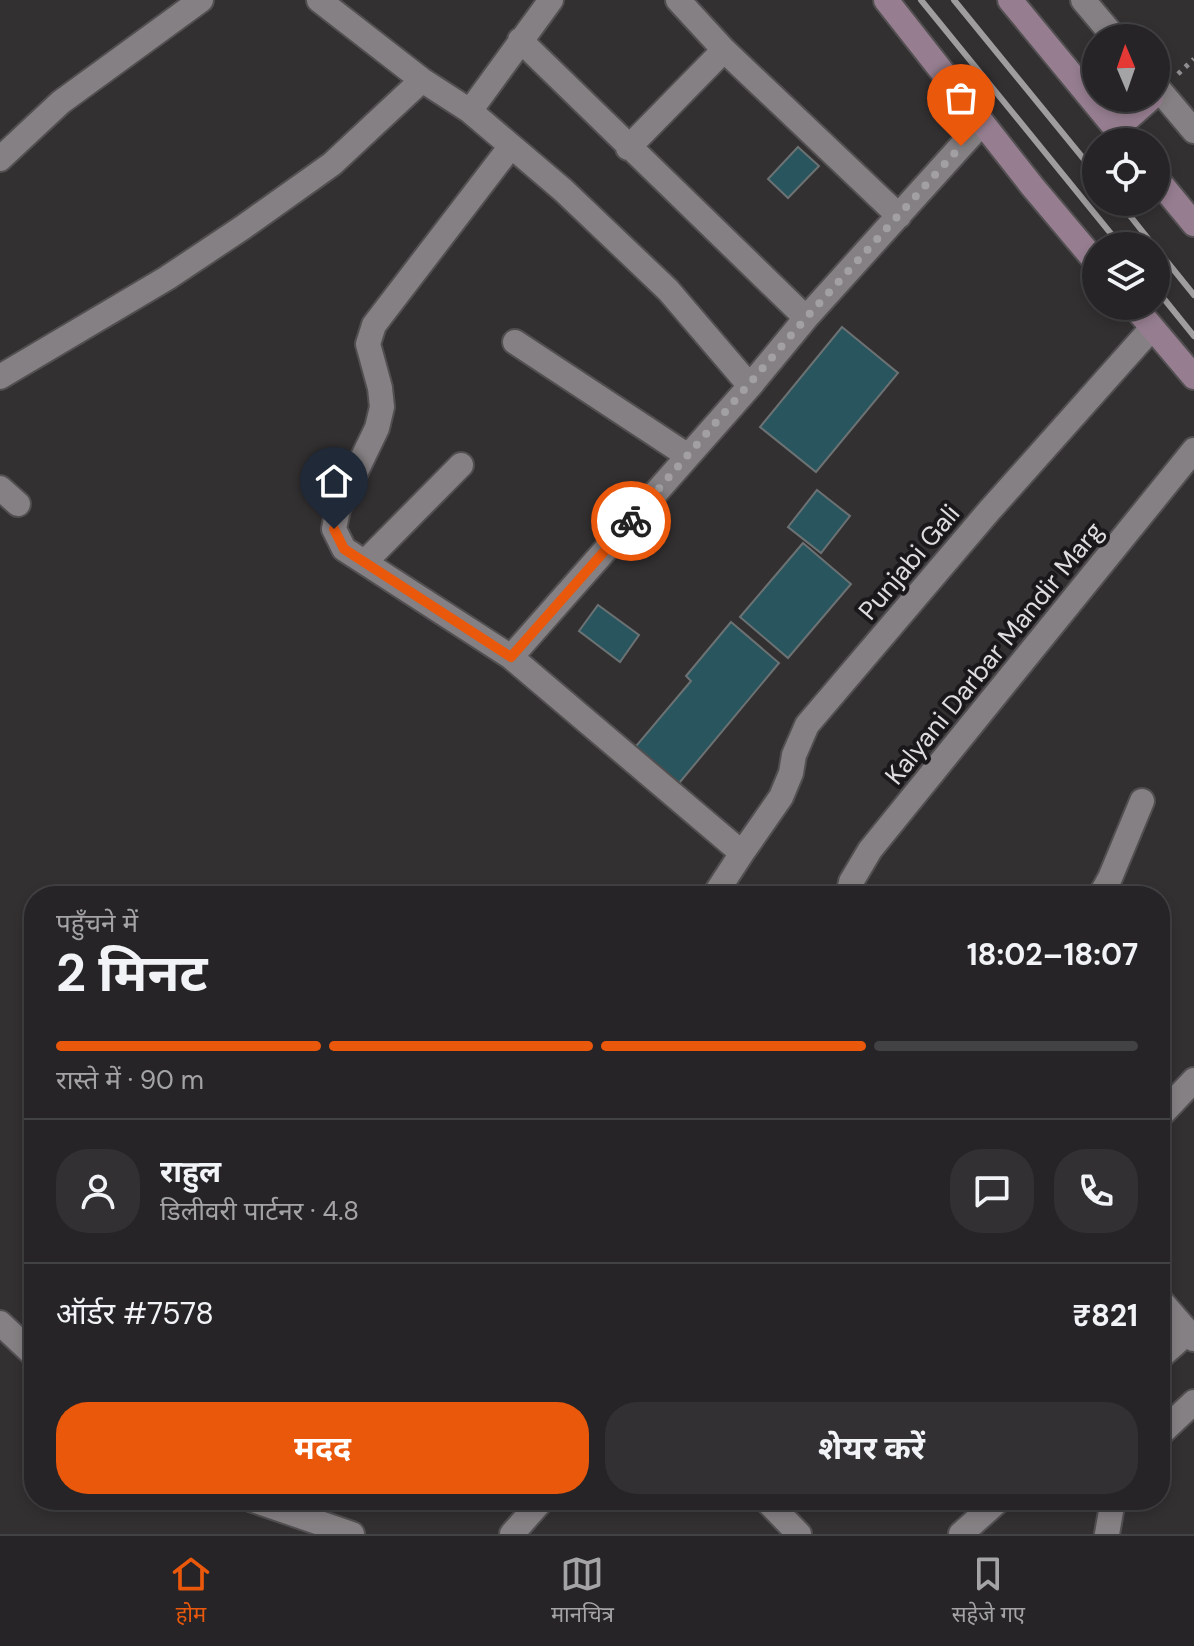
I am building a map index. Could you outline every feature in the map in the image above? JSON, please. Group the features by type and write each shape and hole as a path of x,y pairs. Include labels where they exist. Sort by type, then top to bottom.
{"main road":[{"path":"886,0 1082,245"},
{"path":"1010,0 1115,128"},
{"path":"1128,128 1141,112"},
{"path":"1170,195 1194,224"},
{"path":"1145,320 1194,377"}],"street":[{"path":"0,159 61,102 201,0"},
{"path":"319,0 422,80 470,111 563,190 668,290 750,386"},
{"path":"470,111 551,0"},
{"path":"678,0 724,50 899,216"},
{"path":"1083,0 1103,24"},
{"path":"520,40 806,318"},
{"path":"628,148 724,50"},
{"path":"0,377 167,278 242,228 332,164 422,80"},
{"path":"1170,106 1194,131"},
{"path":"511,657 806,318 982,123"},
{"path":"511,146 374,325 368,344 382,407 377,428 338,509 334,529 344,549 511,657 742,853"},
{"name":"Punjabi Gali","path":"721,886 781,797 807,725 989,511 1152,328"},
{"path":"515,342 688,456"},
{"name":"Kalyani Darbar Mandir Marg","path":"850,886 870,850 1191,460"},
{"path":"365,562 461,465"},
{"path":"1106,886 1142,801"},
{"path":"1170,1105 1194,1080"},
{"path":"1170,1312 1191,1336 1170,1350"},
{"path":"0,1323 24,1346"},
{"path":"1170,1425 1194,1402"},
{"path":"282,1510 352,1534"},
{"path":"512,1534 533,1510"},
{"path":"776,1510 799,1534"},
{"path":"961,1534 984,1510"},
{"path":"1107,1534 1111,1510"}],"building":[{"path":"798,147 819,166 788,198 768,179"},
{"path":"842,327 898,373 816,472 760,427"},
{"path":"817,490 850,516 821,553 788,527"},
{"path":"803,543 851,584 788,658 740,617"},
{"path":"598,605 639,635 620,662 579,631"},
{"path":"731,622 779,663 675,788 631,752 691,681 686,676"}],"railway":[{"path":"921,0 1110,232"},
{"path":"954,0 1082,157"},
{"path":"1130,216 1143,232"},
{"path":"1170,265 1194,295"},
{"path":"1170,306 1194,336"}],"way so far":[{"path":"631,521 806,318 961,146"}],"route":[{"path":"334,529 344,549 511,657 631,521"}]}
